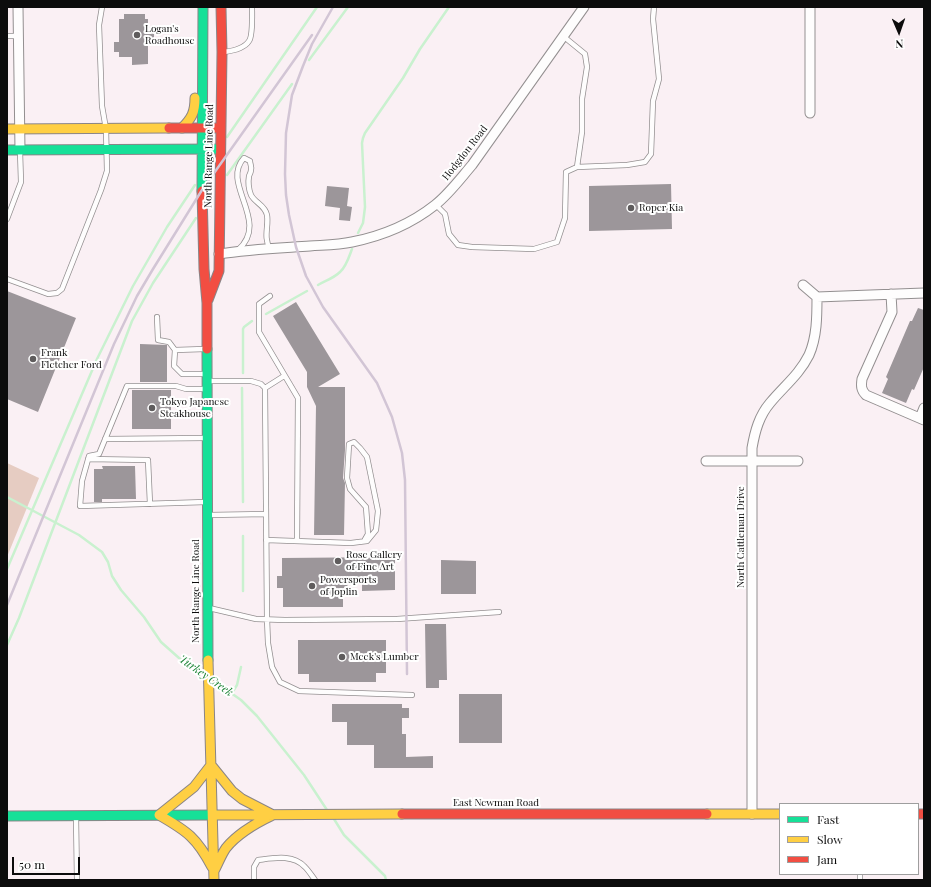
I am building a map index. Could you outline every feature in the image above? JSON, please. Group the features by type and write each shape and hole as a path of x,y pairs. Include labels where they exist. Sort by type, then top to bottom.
{"main road":[{"path":"182,128 190,120 195,110 196,7"},
{"name":"North Range Line Road","path":"203,7 202,149 204,269 207,303 207,639 214,876"},
{"name":"North Range Line Road","path":"207,303 219,271 222,52 221,7"},
{"path":"7,130 221,128"},
{"path":"7,150 220,149"},
{"path":"214,876 205,855 197,842 188,833 159,815 194,787 211,765 232,791 242,799 273,815"},
{"name":"East Newman Road","path":"7,816 779,814"},
{"path":"214,876 226,849 243,832 261,820 273,815"}],"street":[{"path":"18,7 20,150"},
{"name":"Hodgdon Road","path":"219,254 236,251 351,242 380,235 403,225 416,217 435,204 455,185 472,165 584,7"},
{"path":"810,7 810,113"},
{"path":"803,285 817,297 924,294"},
{"path":"891,294 892,312 862,379 861,387 866,395 922,419 924,408"},
{"name":"North Cattleman Drive","path":"752,814 752,448 761,416 770,402 802,368 810,354 817,320 817,297"},
{"path":"706,462 798,461"}],"lane":[{"path":"7,279 48,294 57,293 62,289 102,190 107,171 107,150 106,129 102,110 99,25 102,7"},
{"path":"222,52 242,48 250,41 252,7"},
{"path":"435,204 445,214 449,234 458,245 472,247 534,249 557,242 565,218 566,172 577,167 627,165 645,162 651,154 653,102 659,80 653,19 654,7"},
{"path":"7,36 18,36"},
{"path":"563,36 585,54 587,67 582,99 582,132 577,167"},
{"path":"7,219 21,182 20,150"},
{"path":"236,251 244,245 248,237 250,225 239,186 238,173 240,163 244,158 250,161 252,169 249,176 249,185 252,195 263,207 267,215 266,235 270,249"},
{"path":"270,296 258,304 259,332 298,398 297,541"},
{"path":"157,317 158,340 169,342 175,350 174,366 182,374 207,381 251,381 261,384 265,388 268,642 272,667 280,682 299,691 412,694"},
{"path":"175,350 207,349"},
{"path":"265,388 284,376"},
{"path":"207,381 186,389 176,386 127,386 99,454 88,456 82,481 80,506 207,502"},
{"path":"105,439 207,438"},
{"path":"266,540 351,543 364,541 367,540 376,530 378,511 367,457 354,442 348,444 347,478 350,489 366,507 368,534 364,541"},
{"path":"88,459 148,460 150,504"},
{"path":"207,515 266,514"},
{"path":"207,608 256,619 397,619 499,612"},
{"path":"76,816 77,880"},
{"path":"254,880 254,867 258,860 283,858 294,859 305,866 315,880"}],"shaded area":[{"path":"7,463 39,478 7,557"}],"building":[{"name":"Logan's Roadhouse","path":"124,14 145,14 145,19 148,19 148,31 154,31 154,40 148,40 148,64 132,65 132,57 119,57 119,52 114,52 114,42 119,42 119,19 124,19"},
{"name":"Roper Kia","path":"671,184 672,229 589,231 589,186"},
{"path":"327,186 349,188 347,206 352,207 350,221 339,220 340,208 325,206"},
{"name":"Frank Fletcher Ford","path":"7,291 76,318 38,412 7,399"},
{"path":"296,302 340,374 318,387 345,387 345,450 343,478 345,483 344,535 314,535 316,406 307,387 307,372 273,316"},
{"path":"918,308 924,310 924,367 914,390 912,389 906,403 882,393 888,379 886,377 910,321 912,321"},
{"path":"140,344 167,345 167,382 140,382"},
{"name":"Tokyo Japanese Steakhouse","path":"132,390 171,390 171,429 132,429"},
{"path":"102,466 135,466 136,499 102,499 102,502 94,502 94,469 103,469"},
{"name":"Powersports of Joplin","path":"395,557 395,590 362,591 362,584 349,584 343,590 343,607 283,607 283,588 277,588 277,576 282,576 282,558"},
{"path":"441,560 476,561 476,594 441,594"},
{"path":"425,624 446,624 447,680 439,680 439,688 426,688"},
{"name":"Meek's Lumber","path":"298,640 386,640 386,673 376,673 376,682 309,682 309,674 298,674"},
{"path":"459,694 502,694 502,743 459,743"},
{"path":"332,704 402,704 402,708 409,708 409,718 402,718 402,734 406,734 406,757 433,756 433,768 374,768 374,745 347,745 347,722 332,722"}],"waterway":[{"path":"227,137 317,7"},
{"path":"309,60 348,7"},
{"path":"358,233 363,223 365,207 362,143 365,133 449,7"},
{"path":"227,175 292,84"},
{"path":"209,165 213,159"},
{"path":"7,569 97,359 133,286 167,227 195,185"},
{"path":"7,645 19,618 132,321 153,283 196,218"},
{"path":"318,285 335,276 342,270 352,249"},
{"path":"266,314 307,291"},
{"path":"243,373 243,329 252,321"},
{"path":"242,388 243,502"},
{"name":"Turkey Creek","path":"7,497 79,535 102,552 108,562 112,576 121,590 144,617 161,642 179,658 203,674"},
{"path":"243,536 243,591"},
{"path":"232,693 237,685 241,667"},
{"name":"Turkey Creek","path":"214,681 241,700 257,716 304,775 327,810"},
{"name":"Turkey Creek","path":"334,819 344,835 385,876 386,880"}],"railway":[{"path":"333,7 312,44 292,95 286,133 286,195 296,247 306,276 323,307 377,383 392,417 402,453 405,480 407,674"},
{"path":"7,605 114,344 137,296 202,190 312,35"}],"traffic: fast":[{"path":"202,191 203,7"},
{"path":"7,150 220,149"},
{"path":"207,349 208,660"},
{"path":"7,816 216,815"}],"traffic: slow":[{"path":"182,128 192,114 195,98"},
{"path":"7,129 169,128"},
{"path":"208,660 214,880"},
{"path":"212,867 207,857 190,836 159,815 194,787 211,765 232,791 242,799 273,815"},
{"path":"216,815 402,814"},
{"path":"707,814 779,814"},
{"path":"214,871 224,851 236,838 260,821 273,815"}],"traffic: jam":[{"path":"208,300 219,271 222,52 221,7"},
{"path":"169,128 221,128"},
{"path":"202,191 204,269 207,303 207,349"},
{"path":"402,814 707,814"},
{"path":"919,814 924,814"}],"place":[{"name":"Logan's Roadhouse","path":"137,35"},
{"name":"Roper Kia","path":"631,208"},
{"name":"Frank Fletcher Ford","path":"33,359"},
{"name":"Tokyo Japanese Steakhouse","path":"152,408"},
{"name":"Rose Gallery of Fine Art","path":"338,561"},
{"name":"Powersports of Joplin","path":"312,586"},
{"name":"Meek's Lumber","path":"342,657"}]}
